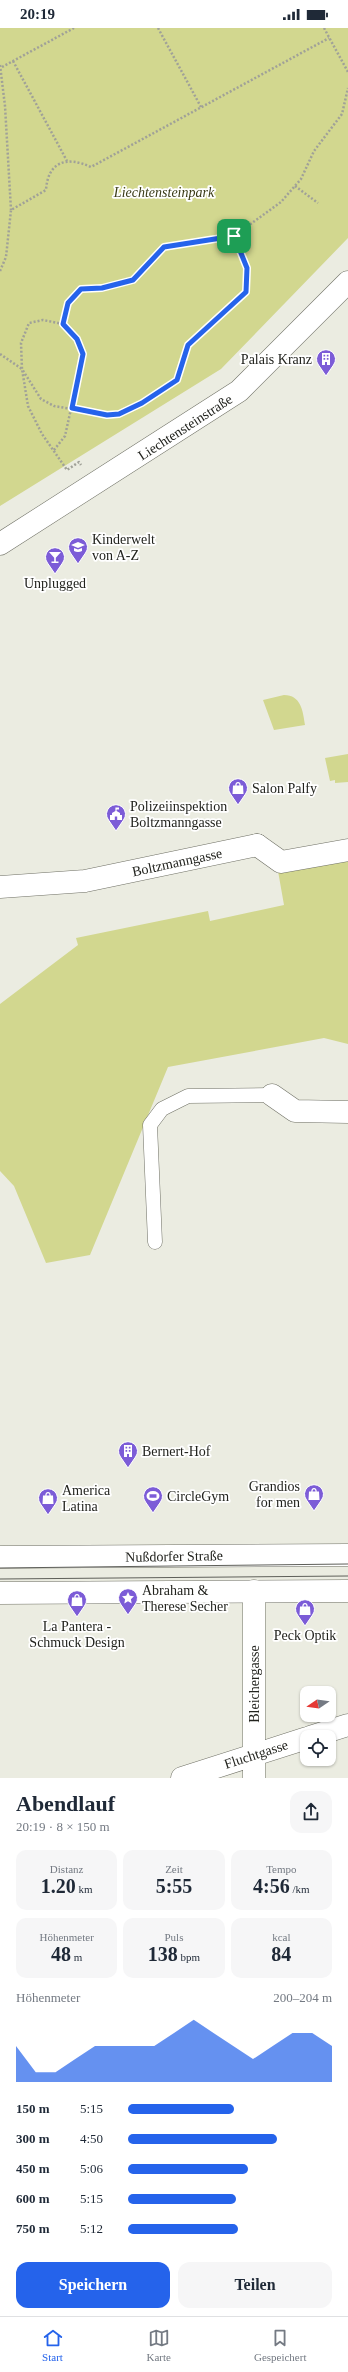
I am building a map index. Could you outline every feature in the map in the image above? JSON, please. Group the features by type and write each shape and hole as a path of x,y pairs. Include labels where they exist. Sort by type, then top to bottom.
{"street":[{"name":"Liechtensteinstraße","path":"0,544 239,391 348,282"},
{"name":"Boltzmanngasse","path":"0,887 85,881 257,845 281,862 348,850"},
{"path":"272,1095 295,1111 348,1112"},
{"name":"Nußdorfer Straße","path":"0,1557 348,1555"},
{"name":"Bleichergasse","path":"254,1591 254,1778"},
{"path":"0,1593 348,1591"},
{"path":"332,1730 348,1725"},
{"name":"Fluchtgasse","path":"182,1778 300,1740"}],"lane":[{"path":"155,1242 150,1125 162,1109 188,1096 272,1095"}],"path":[{"path":"0,271 6,257 11,210 1,66 74,28"},
{"path":"158,28 201,107"},
{"path":"324,28 348,72"},
{"path":"11,210 46,190 47,179 53,168 67,161 78,161 91,167 329,38"},
{"path":"13,61 67,161"},
{"path":"63,324 68,303 81,289 102,288 133,280 164,247 234,236 281,202 301,179 314,151 342,114 348,88"},
{"path":"295,186 318,203"},
{"path":"0,354 22,369 42,399 54,406 107,415 119,414 142,403 177,380 188,345 246,292 247,268 234,236"},
{"path":"54,450 65,436 83,354 77,339 63,324 43,320 29,323 21,343 22,369 28,406 42,434 65,466"}],"green space":[{"name":"Liechtensteinpark","path":"0,28 348,28 348,238 221,369 0,506"},
{"path":"284,695 290,696 298,701 302,709 305,725 274,730 263,700"},
{"path":"348,754 348,782 335,783 335,780 330,781 325,758"},
{"path":"348,857 348,1044 324,1038 168,1067 90,1255 46,1263 14,1186 0,1171 0,1004 78,945 76,938 208,911 210,921 284,905 278,871"}],"tram line":[{"path":"0,1568 348,1564"},
{"path":"0,1579 348,1576"}],"place":[{"name":"Palais Kranz","path":"326,376"},
{"name":"Kinderwelt von A-Z","path":"78,564"},
{"name":"Unplugged","path":"55,574"},
{"name":"Salon Palfy","path":"238,805"},
{"name":"Polizeiinspektion Boltzmanngasse","path":"116,831"},
{"name":"Bernert-Hof","path":"128,1468"},
{"name":"Grandios for men","path":"314,1511"},
{"name":"CircleGym","path":"153,1513"},
{"name":"America Latina","path":"48,1515"},
{"name":"Abraham & Therese Secher","path":"128,1615"},
{"name":"La Pantera - Schmuck Design","path":"77,1617"},
{"name":"Peck Optik","path":"305,1626"}],"route":[{"path":"234,236 247,268 246,292 188,345 177,380 142,403 119,414 107,415 72,408 83,354 77,339 63,324 68,303 81,289 102,288 133,280 164,247 234,236"}]}
